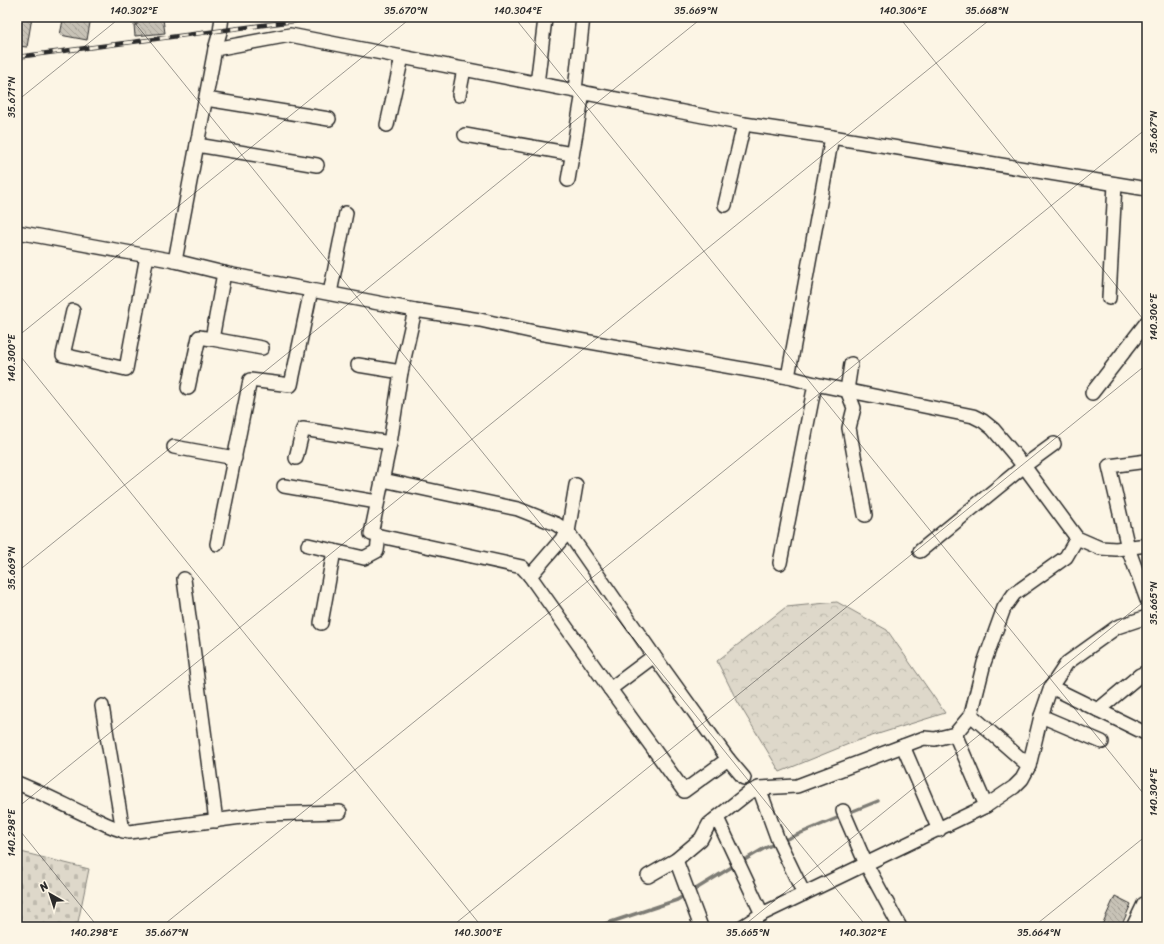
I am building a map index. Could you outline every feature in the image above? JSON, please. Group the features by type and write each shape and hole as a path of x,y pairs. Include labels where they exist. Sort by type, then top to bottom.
{"street":[{"path":"175,261 222,17"},
{"path":"568,180 579,91 583,17"},
{"path":"537,84 545,19"},
{"path":"215,50 290,35 744,124 832,136 1147,189"},
{"path":"387,125 402,57"},
{"path":"459,95 464,69"},
{"path":"206,99 329,119"},
{"path":"725,206 744,124"},
{"path":"465,135 572,154"},
{"path":"788,377 832,136"},
{"path":"197,145 317,165"},
{"path":"1109,298 1115,184"},
{"path":"330,293 346,214"},
{"path":"17,232 175,261 224,273 415,310 480,320 539,333 788,377 973,416 983,421 993,429 1024,466 1077,538 1100,548 1116,549 1147,545"},
{"path":"73,311 63,355 126,369 147,256"},
{"path":"212,339 224,273"},
{"path":"217,544 250,380 291,385 311,290"},
{"path":"415,310 401,372 390,443 371,534 522,567 684,790 728,759"},
{"path":"1092,393 1147,322"},
{"path":"188,388 199,337 262,348"},
{"path":"851,364 847,390 854,408 849,428 865,515"},
{"path":"358,366 401,372"},
{"path":"780,563 816,384"},
{"path":"296,458 303,429 390,443"},
{"path":"920,551 1024,466 1054,444"},
{"path":"174,447 234,458"},
{"path":"1147,461 1109,466 1128,548 1147,600"},
{"path":"383,480 518,509 556,524 568,532 654,656 728,759 744,778"},
{"path":"530,576 568,532 576,485"},
{"path":"284,486 377,502"},
{"path":"308,545 364,558 377,551 379,536"},
{"path":"648,876 676,860 701,839 709,824 748,793 759,788 797,786 924,738 935,738 955,734 970,716 984,663 1004,608 1014,594 1066,557 1077,538"},
{"path":"321,623 334,551"},
{"path":"184,579 216,820"},
{"path":"742,927 762,914 986,806 1014,787 1022,779 1029,766 1041,716 1051,687 1067,663 1087,647 1117,627 1147,617"},
{"path":"610,689 654,656"},
{"path":"1098,710 1140,675 1147,672"},
{"path":"1051,687 1147,734"},
{"path":"102,706 123,831"},
{"path":"970,716 1029,766"},
{"path":"1041,716 1102,742"},
{"path":"955,734 986,806"},
{"path":"903,746 938,830"},
{"path":"17,783 123,831 135,832 266,814 340,812"},
{"path":"759,788 778,840 804,894"},
{"path":"843,811 866,864 900,927"},
{"path":"717,818 762,914"},
{"path":"676,860 701,927"},
{"path":"1133,927 1144,904"}],"green space":[{"path":"837,602 887,630 945,713 856,741 780,772 736,699 717,661 786,607"},
{"path":"17,851 89,869 77,927 17,927"}],"building":[{"path":"17,17 32,17 27,47 17,46"},
{"path":"75,17 91,17 87,40 60,35 63,20 74,22"},
{"path":"136,17 147,17 149,20 163,19 165,33 135,36 134,25 137,25"},
{"path":"1115,896 1131,904 1121,927 1101,927"}],"waterway":[{"path":"848,813 878,801"},
{"path":"741,862 765,848 842,816"},
{"path":"691,892 735,865"},
{"path":"596,927 677,900 685,895"}],"railway":[{"path":"17,57 325,17"}]}
